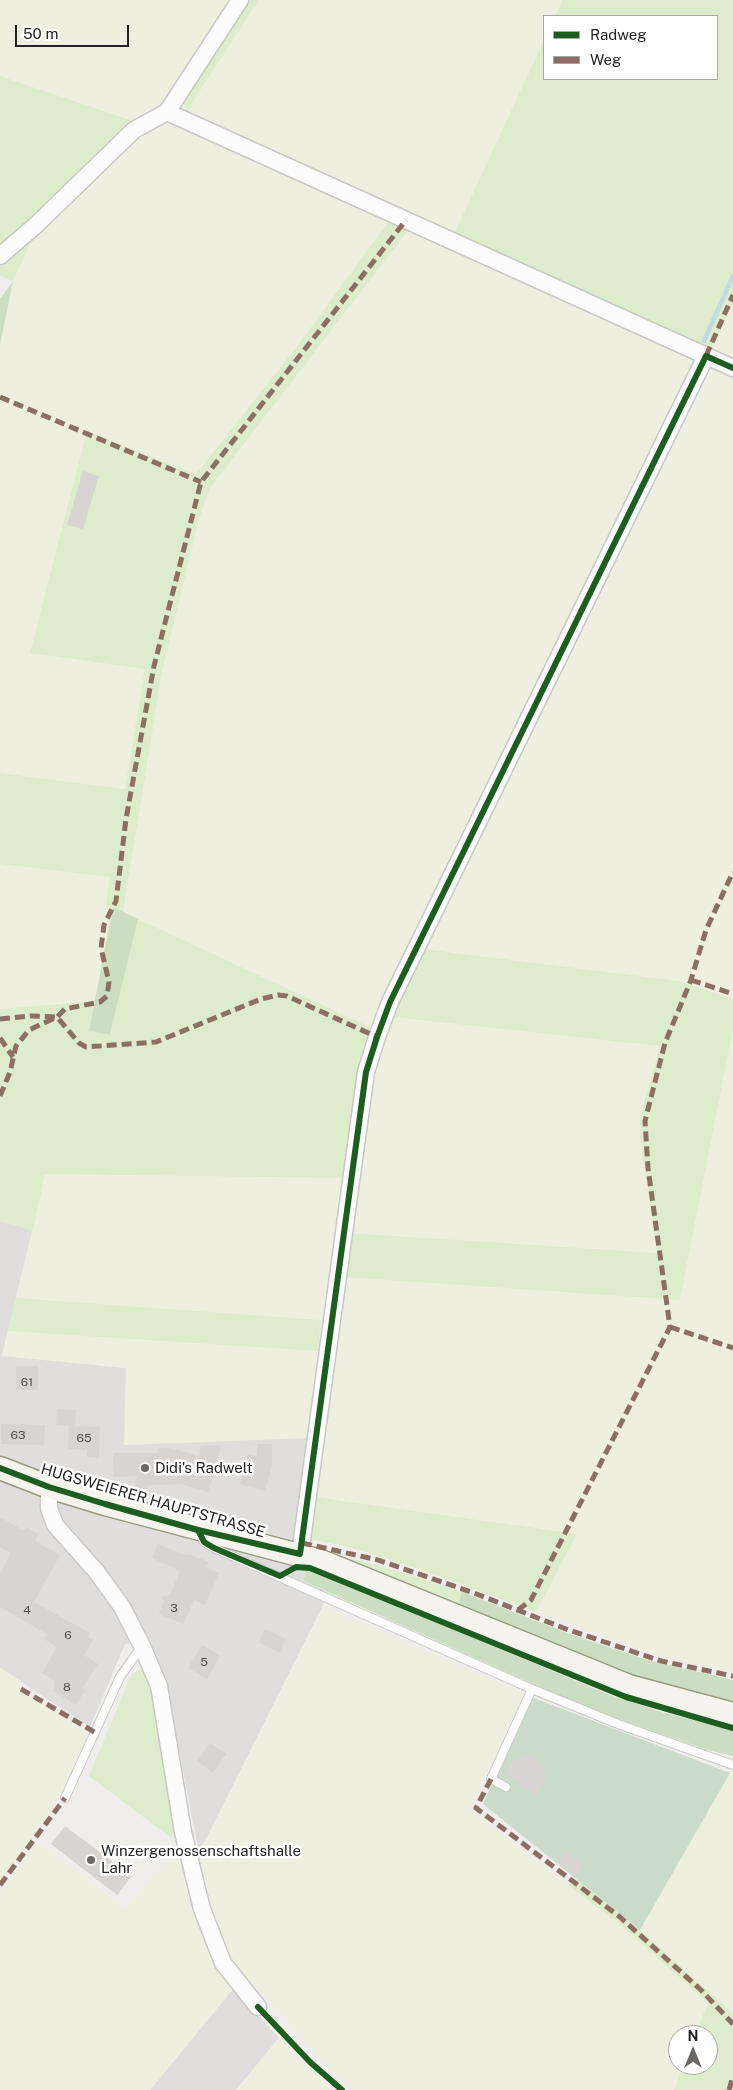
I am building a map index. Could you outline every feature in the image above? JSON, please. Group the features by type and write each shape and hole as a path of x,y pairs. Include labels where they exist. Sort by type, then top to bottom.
{"street":[{"path":"0,256 36,225 134,130 166,112 240,0"},
{"path":"166,112 733,368"},
{"path":"300,1554 366,1072 377,1037 390,1002 706,356"},
{"name":"HUGSWEIERER HAUPTSTRASSE","path":"0,1468 49,1487 198,1530 300,1554 321,1561 629,1686 733,1714"},
{"path":"49,1487 49,1508 55,1525 96,1571 122,1607 142,1646 159,1686 183,1832 202,1909 224,1963 258,2007"}],"lane":[{"path":"198,1530 204,1542 214,1548 532,1689 618,1724 733,1765"},
{"path":"66,1798 120,1677 142,1646"},
{"path":"506,1786 491,1779 532,1689"}],"shaded area":[{"path":"0,1221 33,1230 2,1355 126,1368 310,1438 307,1568 303,1581 329,1593 199,1853 164,1673 150,1640 125,1644 90,1727 0,1668"},
{"path":"233,1989 279,2038 236,2090 150,2090"}],"green space":[{"path":"0,0 233,0 178,81 139,123 0,76"},
{"path":"244,0 259,0 193,101 188,113 183,103 183,93"},
{"path":"259,0 563,0 556,15 543,15 543,42 454,234 391,218 298,345 196,474 87,431 30,653 145,669 125,789 0,773 0,345 13,281 38,226 126,144 147,130 163,124 182,126 193,101"},
{"path":"563,0 733,0 733,303 713,347 714,350 695,344 454,234 543,42 543,80 718,80 718,15 556,15"},
{"path":"0,76 139,123 0,252"},
{"path":"391,218 410,228 210,488 199,519 162,672 123,912 106,906 109,877 0,864 0,773 125,789 145,669 30,653 87,431 196,474 298,345"},
{"path":"38,226 13,281 0,276 0,262"},
{"path":"410,228 695,359 374,1029 123,912 162,672 199,519 210,488"},
{"path":"13,281 0,345 0,299"},
{"path":"733,303 733,359 714,350 713,347"},
{"path":"714,368 733,377 733,999 679,981 424,949"},
{"path":"0,864 109,877 106,906 113,907 95,1001 0,1009"},
{"path":"113,907 138,919 110,1035 89,1031"},
{"path":"138,919 374,1029 345,1178 45,1174 33,1230 0,1221 0,1009 95,1001 89,1031 110,1035"},
{"path":"424,949 679,981 733,999 733,1028 680,1300 344,1277 349,1233 657,1253 640,1139 640,1118 660,1046 392,1017"},
{"path":"392,1017 660,1046 640,1118 640,1139 657,1253 349,1233 374,1072"},
{"path":"733,1028 733,1671 683,1662 648,1652 536,1612 576,1535 315,1497 344,1277 680,1300"},
{"path":"45,1174 345,1178 321,1320 16,1298"},
{"path":"16,1298 321,1320 318,1351 8,1331"},
{"path":"8,1331 318,1351 310,1438 124,1445 126,1368 2,1356"},
{"path":"315,1497 577,1534 536,1612 422,1570 353,1548 310,1539"},
{"path":"318,1550 395,1570 462,1592 458,1606"},
{"path":"307,1568 607,1694 661,1712 733,1730 733,1756 707,1750 585,1707 303,1581"},
{"path":"462,1592 570,1634 644,1659 733,1680 733,1704 612,1670 458,1606"},
{"path":"324,1607 524,1694 470,1809 621,1925 708,2003 699,2025 668,2025 668,2075 680,2075 674,2090 354,2090 318,2057 232,1960 211,1907 199,1853"},
{"path":"0,1668 20,1680 18,1686 91,1736 62,1793 0,1883"},
{"path":"142,1668 147,1669 159,1703 177,1832 170,1837 89,1776 131,1675"},
{"path":"531,1697 730,1773 640,1930 483,1804"},
{"path":"730,1773 733,1773 733,2013 640,1930"},
{"path":"37,1842 125,1909 179,1847 191,1911 208,1950 233,1989 150,2090 0,2090 0,1893"},
{"path":"577,1879 640,1930 733,2013 733,2090 674,2090 680,2075 718,2075 718,2025 699,2025 708,2003 621,1925 568,1885"},
{"path":"280,2038 331,2090 236,2090"}],"building":[{"path":"83,471 99,476 83,529 67,525"},
{"path":"16,1366 38,1366 38,1390 16,1390"},
{"path":"57,1409 76,1410 75,1426 56,1425"},
{"path":"1,1424 45,1425 44,1445 1,1444"},
{"path":"69,1426 100,1427 99,1458 87,1457 87,1450 68,1449"},
{"path":"257,1444 272,1444 272,1464 265,1491 240,1484 248,1454 257,1456"},
{"path":"201,1446 221,1446 208,1492 181,1484 148,1485 145,1497 133,1495 137,1476 114,1477 113,1453 157,1453 157,1448 170,1448 199,1456"},
{"path":"0,1517 24,1531 26,1527 38,1534 35,1541 60,1555 34,1602 90,1633 88,1637 93,1640 84,1655 98,1664 82,1688 85,1690 76,1705 53,1691 55,1681 42,1673 57,1647 44,1639 47,1634 0,1607 0,1574 11,1553 0,1547"},
{"path":"158,1544 187,1556 188,1554 209,1562 206,1567 219,1573 205,1605 194,1600 183,1624 159,1614 164,1602 162,1597 170,1595 180,1571 152,1558"},
{"path":"265,1629 286,1639 279,1653 259,1642"},
{"path":"202,1645 220,1656 207,1679 188,1668"},
{"path":"210,1743 226,1754 213,1773 197,1761"},
{"path":"530,1756 544,1765 546,1782 536,1795 504,1773 515,1759"},
{"name":"Winzergenossenschaftshalle Lahr","path":"65,1826 132,1876 117,1895 51,1844"},
{"path":"566,1852 584,1865 576,1876 558,1864"}],"waterway":[{"path":"704,341 733,276"}],"marked path":[{"path":"0,1096 10,1072 16,1046 29,1030 57,1017 65,1009 100,1002 107,996 109,982 101,948 104,925 116,901 126,819 154,666 201,482 406,220"},
{"path":"706,356 733,295"},
{"path":"0,397 201,482"},
{"path":"518,1610 531,1600 670,1327 648,1168 645,1121 665,1043 691,980 706,930 733,872"},
{"path":"691,980 733,994"},
{"path":"0,1019 31,1016 57,1017 79,1043 86,1047 156,1042 261,999 278,995 287,996 377,1037"},
{"path":"0,1038 13,1057"},
{"path":"670,1327 733,1348"},
{"path":"302,1543 378,1560 474,1593 566,1629 661,1661 733,1676"},
{"path":"21,1689 96,1733"},
{"path":"491,1779 476,1808 620,1917 701,1990 733,2024"},
{"path":"0,1885 65,1798"},
{"path":"729,2090 733,2076"}],"cycle path":[{"path":"0,1468 49,1487 105,1504 198,1530 300,1554 366,1072 377,1037 390,1002 706,356 733,368"},
{"path":"198,1530 204,1542 214,1548 280,1576 296,1567 310,1568 626,1697 733,1728"},
{"path":"258,2007 310,2062 342,2090"}],"place":[{"name":"Didi's Radwelt","path":"145,1468"},
{"name":"Winzergenossenschaftshalle Lahr","path":"91,1860"}]}
